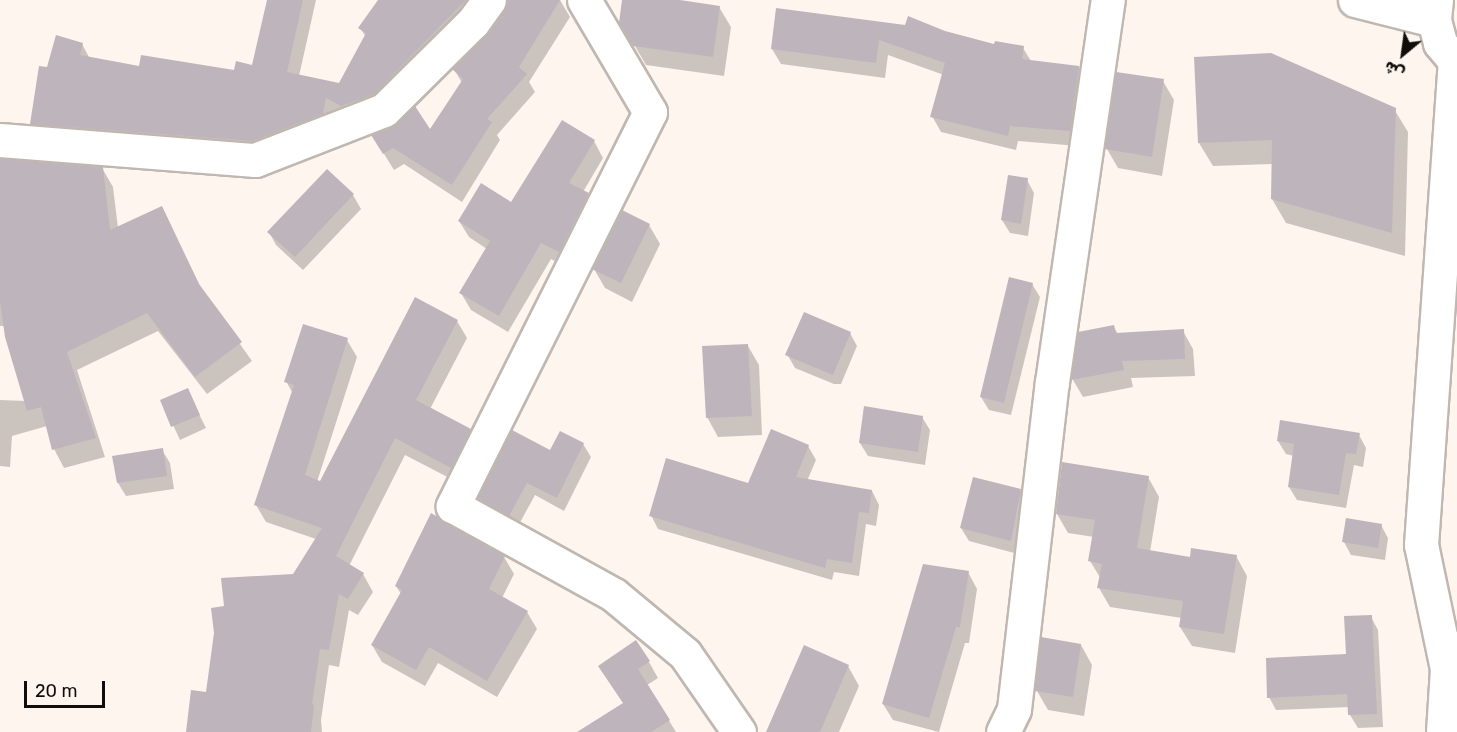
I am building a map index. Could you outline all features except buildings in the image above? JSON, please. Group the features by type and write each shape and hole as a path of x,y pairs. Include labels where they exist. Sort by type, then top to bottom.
{"street":[{"path":"0,140 255,160 384,110 473,21 489,0"},
{"path":"584,0 650,112 453,506 614,596 685,654 739,732"},
{"path":"1003,732 1014,709 1052,382 1108,0"},
{"path":"1355,0 1435,10 1440,43 1456,62 1421,545 1447,669"},
{"path":"1443,732 1447,669 1457,629"}]}
